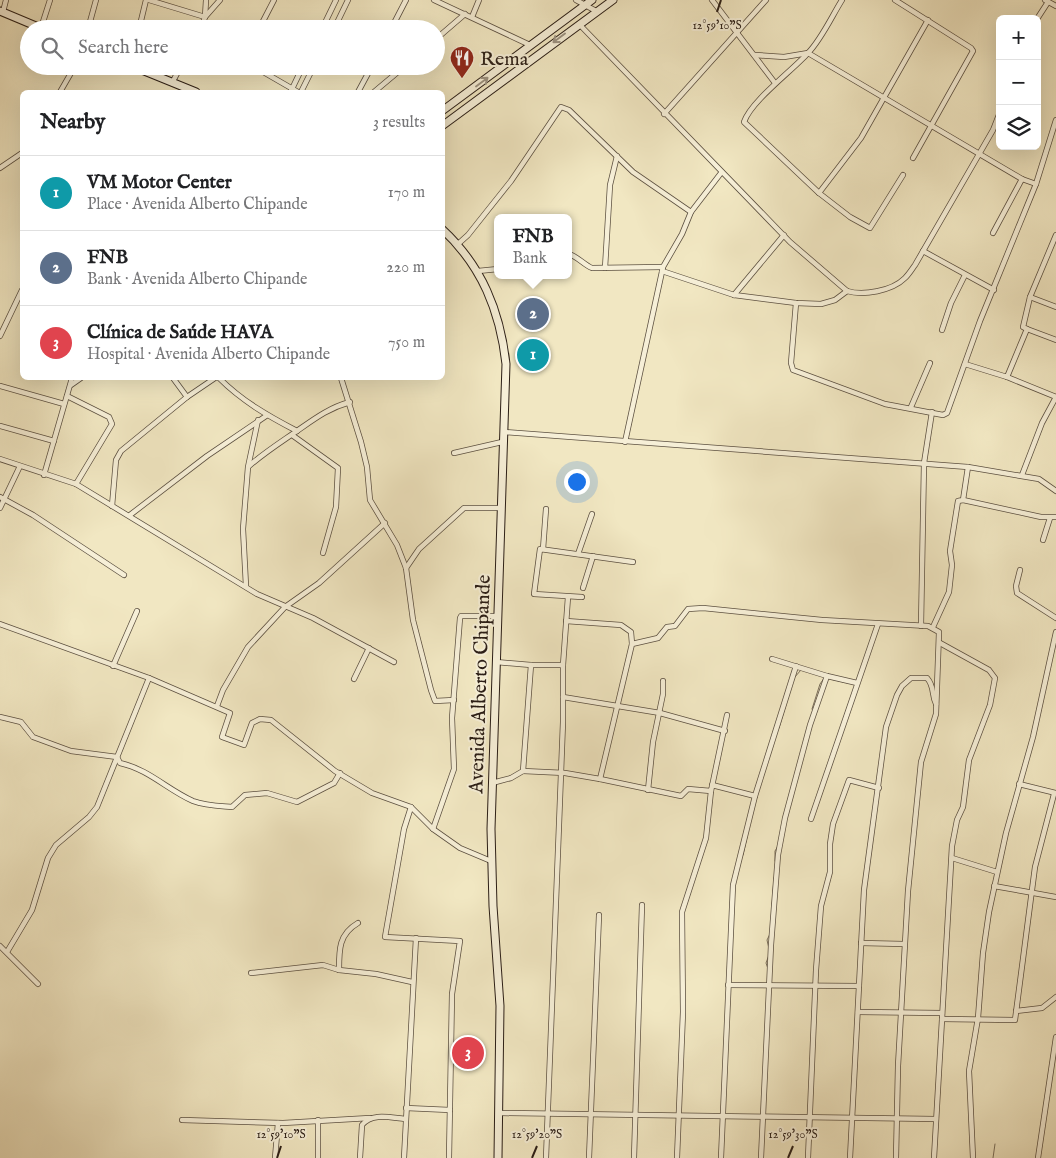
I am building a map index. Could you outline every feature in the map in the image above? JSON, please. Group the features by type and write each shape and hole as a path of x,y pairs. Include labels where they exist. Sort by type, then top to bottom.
{"main road":[{"path":"445,124 607,1"},
{"path":"445,109 588,2"},
{"path":"2,11 23,20"},
{"path":"153,75 191,90"},
{"name":"Avenida Alberto Chipande","path":"445,232 458,244 478,271 498,316 506,364 502,432 491,861 500,1006 498,1158"}],"street":[{"path":"2,11 6,0"},
{"path":"44,20 50,0"},
{"path":"90,20 96,0"},
{"path":"142,20 148,0 205,17"},
{"path":"204,20 206,0"},
{"path":"205,17 220,0"},
{"path":"264,20 274,0"},
{"path":"326,20 336,0"},
{"path":"338,20 348,0"},
{"path":"396,20 406,0"},
{"path":"434,0 530,45"},
{"path":"472,17 479,0"},
{"path":"576,0 588,2 596,11"},
{"path":"712,0 776,83"},
{"path":"664,114 766,0"},
{"path":"842,0 808,53 776,83 749,113 744,122 819,193 850,217 870,228 903,175"},
{"path":"895,0 972,48 973,51 913,158"},
{"path":"903,5 906,0"},
{"path":"1039,15 1046,1 1056,6"},
{"path":"445,31 465,14"},
{"path":"819,193 861,138 928,20"},
{"path":"579,24 721,173 790,242 847,291 858,294 885,288 904,279 923,251 980,152 996,120"},
{"path":"755,55 784,57 808,53 884,99 980,152 1022,179 1036,184"},
{"path":"61,90 70,75"},
{"path":"172,83 176,75"},
{"path":"267,75 289,90"},
{"path":"292,90 299,75"},
{"path":"300,90 309,75"},
{"path":"359,90 367,75"},
{"path":"376,90 394,75"},
{"path":"458,244 468,235 511,181 561,108 569,110 633,172 691,212"},
{"path":"796,303 791,363 793,370 869,398 943,415 947,413 980,321 1036,184 1056,120"},
{"path":"0,168 20,154"},
{"path":"605,268 610,185 617,156"},
{"path":"625,442 663,269 682,234 691,212 721,173"},
{"path":"994,233 1022,179"},
{"path":"734,295 784,235"},
{"path":"1056,235 1030,297 1023,327 1056,340"},
{"path":"923,251 994,290"},
{"path":"572,254 585,266 592,268 663,269 734,295 796,303 821,304 835,300 847,291"},
{"path":"478,271 494,269"},
{"path":"942,330 951,303 965,275"},
{"path":"0,336 20,294"},
{"path":"1030,297 1056,307"},
{"path":"1007,377 1027,329"},
{"path":"911,407 930,363"},
{"path":"965,364 1007,377 1056,397 1054,407 1042,423 1022,475"},
{"path":"44,475 72,380"},
{"path":"70,386 78,380"},
{"path":"174,380 187,397"},
{"path":"112,506 116,460 121,451 187,397 212,380"},
{"path":"221,380 234,393 266,416 297,431"},
{"path":"342,380 350,402 367,468 370,500 397,545 406,568 413,620 431,690 435,701 454,700"},
{"path":"1,388 64,404"},
{"path":"68,396 109,418 112,424 76,484"},
{"path":"248,467 271,447 326,410 350,402"},
{"path":"921,626 924,463 932,412"},
{"path":"130,515 266,416"},
{"path":"246,586 243,529 248,467 258,420"},
{"path":"0,426 54,441"},
{"path":"502,432 968,467 1039,479 1056,491"},
{"path":"292,434 338,468 336,507 323,553"},
{"path":"454,453 502,442"},
{"path":"0,459 76,484 130,515 257,594 313,618 394,662"},
{"path":"0,508 6,499 20,466"},
{"path":"963,500 968,467"},
{"path":"0,497 6,499 124,575"},
{"path":"933,627 949,592 952,565 950,551 958,501 963,500 1050,518 1056,517"},
{"path":"406,568 419,549 464,508 500,508"},
{"path":"546,509 543,549 540,549 534,594 582,597"},
{"path":"578,554 592,514"},
{"path":"1043,540 1050,518"},
{"path":"217,706 238,662 248,647 285,607 319,583 385,523"},
{"path":"543,549 632,562"},
{"path":"583,588 593,556"},
{"path":"1020,570 1016,586 1017,593 1056,618"},
{"path":"546,1158 561,773 563,665 568,597"},
{"path":"632,644 658,638 666,627 675,626 688,609 703,608 878,624 933,627 939,632 937,704 933,727 921,762 904,944 896,1158"},
{"path":"113,666 138,611"},
{"path":"434,829 454,769 454,700 460,618 461,616 497,616"},
{"path":"566,620 621,625 631,632 632,644 600,779"},
{"path":"0,624 149,678 217,706 230,713 222,737 244,744 252,723 260,719 271,720 340,773 372,793 411,807 434,829 460,848 491,861"},
{"path":"812,819 878,624"},
{"path":"973,1158 970,1071 978,1018 983,952 997,872 1033,737 1056,632"},
{"path":"934,1158 955,829 963,808 969,760 990,706 996,678 989,670 940,643"},
{"path":"354,679 369,648"},
{"path":"772,659 857,683"},
{"path":"496,662 563,665"},
{"path":"522,771 531,665"},
{"path":"721,1158 733,886 755,796 796,666"},
{"path":"761,1158 778,855 785,818 814,710 827,676"},
{"path":"6,952 32,910 48,858 56,845 82,824 97,807 149,678"},
{"path":"850,1158 864,890 886,726 902,686 911,678 927,678 934,686 934,699 937,704"},
{"path":"648,790 653,742 660,713 663,681"},
{"path":"563,697 660,713 725,731"},
{"path":"677,1158 683,1012 682,912 706,838 712,785 727,715"},
{"path":"0,717 21,722 33,737 70,751 117,756"},
{"path":"117,756 120,764 139,768 193,800 211,806 232,807 245,795 268,793 297,802 334,783 340,773"},
{"path":"492,783 511,778 522,771 561,773 600,779 681,796 688,789 711,791"},
{"path":"808,1158 815,985 821,906 830,872 830,844 838,809 849,780 879,788"},
{"path":"942,1019 1015,1020 1035,868 1055,793 1019,784"},
{"path":"712,785 755,796"},
{"path":"411,807 404,829 385,937 460,941 452,994 448,1158"},
{"path":"952,858 997,872"},
{"path":"994,886 1056,897"},
{"path":"634,1158 642,906"},
{"path":"589,1158 599,915"},
{"path":"339,970 341,940 350,928 358,923"},
{"path":"404,1158 412,982 416,938"},
{"path":"861,942 904,944"},
{"path":"0,946 38,984"},
{"path":"251,973 323,965 339,970 376,974 412,982"},
{"path":"728,985 859,986"},
{"path":"1016,1011 1042,1008 1056,997"},
{"path":"858,1012 942,1013"},
{"path":"1038,1158 1056,1037"},
{"path":"406,1108 450,1110"},
{"path":"500,1113 936,1120"},
{"path":"182,1120 278,1123 378,1116 405,1119"},
{"path":"360,1158 362,1125 370,1118"},
{"path":"318,1120 318,1158"},
{"path":"275,1158 278,1123"}],"waterway":[{"path":"794,678 801,670"},
{"path":"812,709 820,684 825,677"},
{"path":"830,679 848,683"},
{"path":"779,728 787,701"},
{"path":"750,823 754,808"},
{"path":"743,855 747,837"},
{"path":"775,861 775,851 778,846"},
{"path":"772,906 774,878"},
{"path":"769,949 767,940 770,934"},
{"path":"768,969 766,963 769,955"},
{"path":"993,1158 995,1144"}],"place":[{"name":"Rema","path":"462,79"},
{"name":"FNB","path":"533,314"},
{"name":"VM Motor Center","path":"533,355"},
{"name":"Clínica de Saúde HAVA","path":"468,1053"}]}
